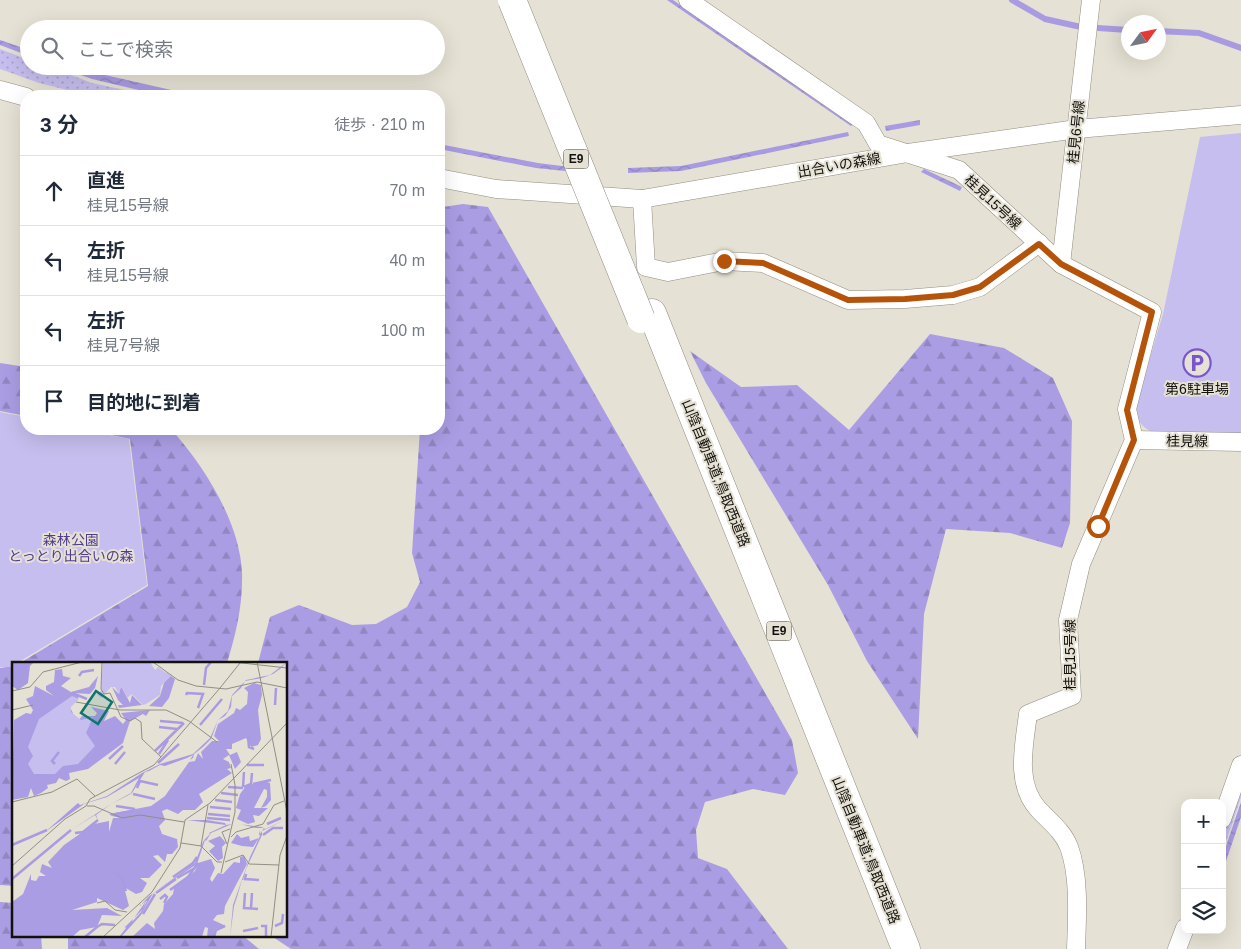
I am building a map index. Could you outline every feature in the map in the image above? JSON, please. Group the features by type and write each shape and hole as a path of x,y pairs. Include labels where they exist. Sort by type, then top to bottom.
{"highway":[{"name":"山陰自動車道;鳥取西道路","path":"512,0 647,316 891,949"},
{"name":"山陰自動車道;鳥取西道路","path":"521,0 647,316 906,949"}],"street":[{"name":"桂見15号線","path":"688,0 866,123 878,144 959,170 1061,264 1152,312 1127,410 1134,440 1081,564 1068,620 1072,696 1028,714 1024,750 1025,788 1029,798 1061,833 1069,848 1079,903 1076,949"},
{"name":"桂見6号線","path":"1061,264 1091,0"},
{"path":"0,90 20,95"},
{"name":"出合いの森線","path":"445,179 496,189 642,199 908,153 1077,129 1241,115"},
{"path":"642,199 646,267 668,272 724,261 763,263 848,300 905,299 953,295 980,287 1039,244"},
{"name":"桂見線","path":"1134,440 1241,442"},
{"path":"1226,808 1241,765"},
{"path":"1177,949 1183,934"}],"green space":[{"path":"0,49 20,57 20,75 71,75 92,83 124,90 68,90 39,83 0,69"},
{"path":"1241,133 1241,434 1152,432 1140,422 1135,408 1163,314 1200,137"},
{"path":"463,204 488,207 792,740 798,773 785,795 753,789 705,802 696,830 698,858 727,869 788,949 291,949 272,936 288,936 288,662 258,662 270,617 299,605 352,625 376,624 407,607 420,582 412,553 420,435 445,435 445,207"},
{"path":"930,334 1004,348 1053,378 1072,421 1070,523 1062,548 1010,533 946,529 924,614 918,739 867,661 828,585 706,383 690,351 741,387 797,385 849,430"},
{"path":"0,363 20,366 20,415 0,411"},
{"name":"森林公園 とっとり出合いの森","path":"0,412 20,416 20,435 109,435 129,439 147,585 19,662 12,662 11,667 0,667"},
{"path":"111,435 176,435 207,477 227,515 235,534 242,573 238,619 227,662 22,662 148,586 130,439"},
{"path":"12,666 12,886 0,885 0,668"},
{"path":"1241,777 1241,797 1226,842 1226,820"},
{"path":"0,902 12,903 12,936 41,936 42,949 0,949"},
{"path":"68,936 243,936 259,949 68,949"}],"water":[{"path":"667,0 673,0 855,124 851,126"},
{"path":"0,40 20,47 20,53 0,45"},
{"path":"81,75 105,75 171,90 139,90"},
{"path":"920,120 920,125 886,131 885,126"},
{"path":"848,132 849,136 681,171 628,173 628,168 681,166"},
{"path":"445,145 538,163 594,170 594,174 536,168 445,150"},
{"path":"924,169 962,187 960,191 921,172"},
{"path":"1241,802 1241,817 1226,861 1226,846"}],"waterway":[{"path":"1012,0 1045,19 1081,27"},
{"path":"1098,28 1121,30"},
{"path":"1166,31 1199,33 1241,48"}],"place":[{"name":"第6駐車場","path":"1197,363"}],"route":[{"path":"724,261 763,263 848,300 905,299 953,295 980,287 1039,244 1061,264 1152,312 1127,410 1134,440 1098,526"}]}
